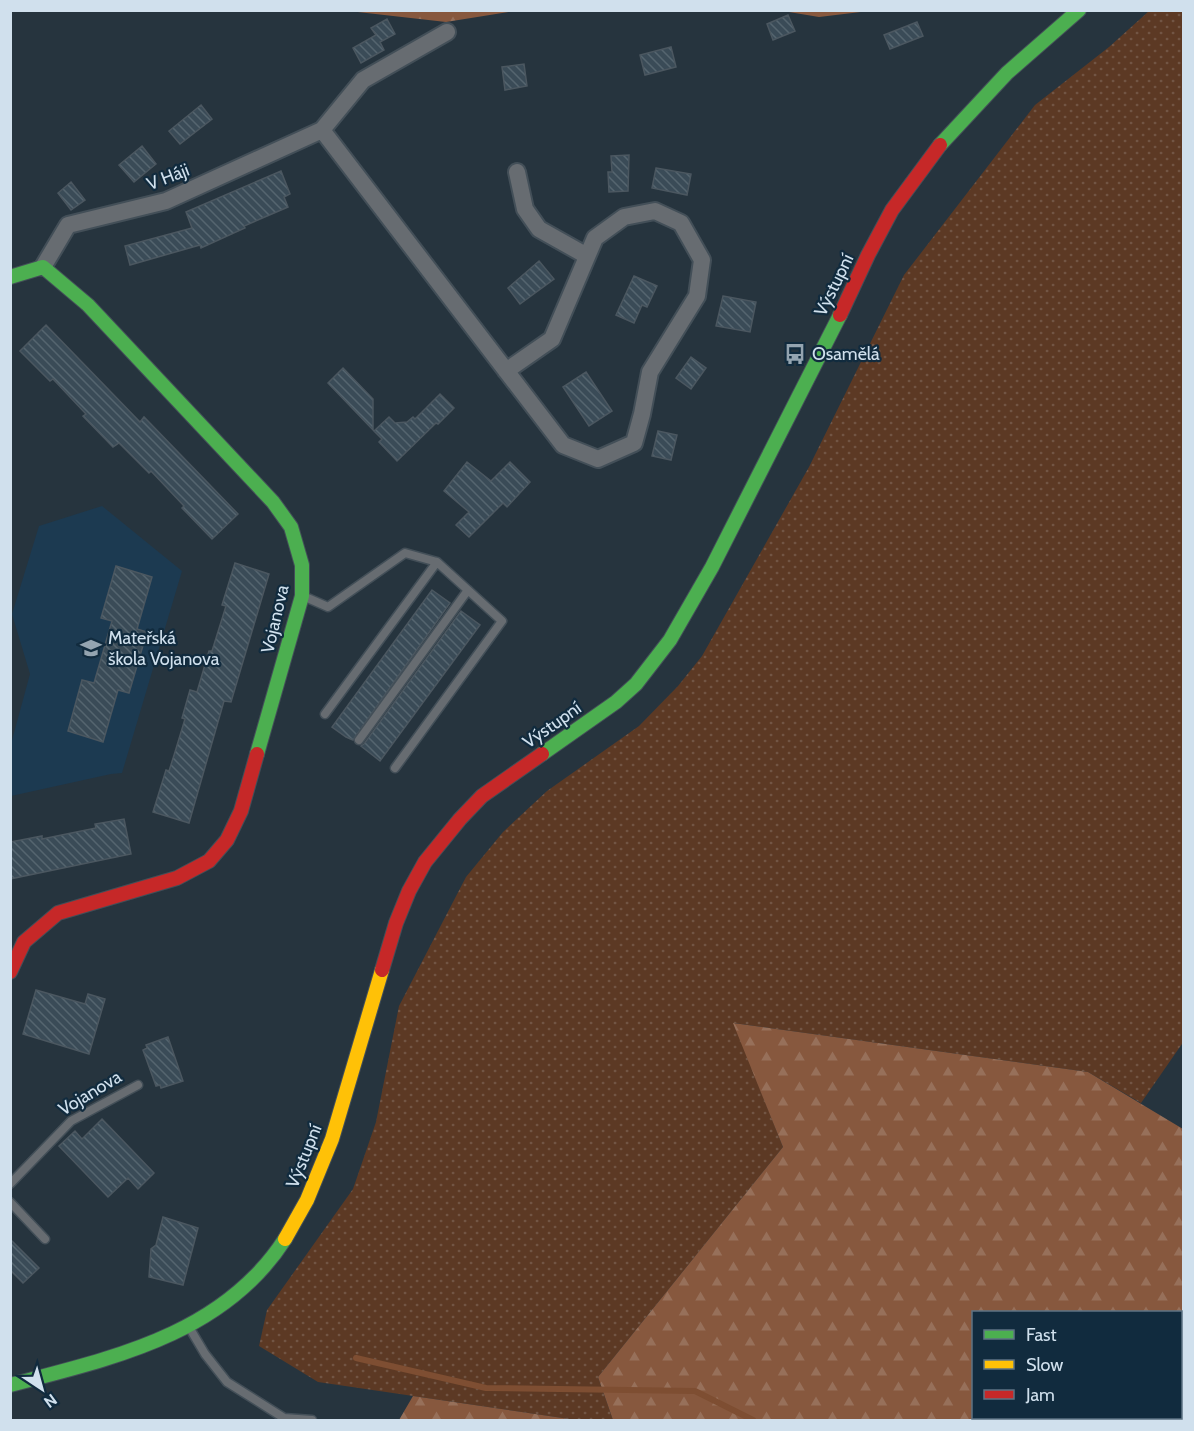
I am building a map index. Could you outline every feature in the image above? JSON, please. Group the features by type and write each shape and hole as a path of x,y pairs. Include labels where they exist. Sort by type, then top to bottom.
{"street":[{"name":"Výstupní","path":"10,1385 130,1352 189,1326 253,1279 274,1255 311,1191 332,1139 396,923 409,891 425,862 482,796 635,687 661,654 689,608 774,447 873,247 900,198 953,130 1058,27 1079,10"},
{"name":"V Háji","path":"43,267 68,225 166,201 322,130 363,80 447,32"},
{"path":"322,130 562,445 598,459 634,443 650,372 697,296 702,260 681,223 655,211 624,217 595,238 552,339 506,371"},
{"path":"517,172 525,209 539,229 587,256"},
{"path":"10,277 43,267"},
{"name":"Vojanova","path":"10,972 24,942 58,913 177,878 209,861 227,840 241,811 302,596 302,565 291,527 273,502 88,305 43,267"}],"lane":[{"path":"302,596 328,608 405,553 437,562 502,621 395,768"},
{"path":"325,714 437,562"},
{"path":"359,740 468,590"},
{"name":"Vojanova","path":"10,1184 71,1121 138,1085"},
{"path":"10,1202 45,1239"},
{"path":"189,1326 205,1354 227,1383 284,1418 312,1420"}],"shaded area":[{"path":"1149,11 1183,11 1184,1041 1141,1103 1088,1072 734,1023 783,1147 598,1377 613,1420 576,1420 318,1382 259,1346 267,1310 353,1189 376,1122 399,1006 466,877 503,832 547,791 639,726 678,686 702,656 809,467 904,275 1035,105 1109,47"},
{"name":"Mateřská škola Vojanova","path":"102,506 182,571 122,773 11,796 11,744 30,674 12,614 39,526"}],"green space":[{"path":"349,10 514,11 446,22"},
{"path":"783,10 869,11 819,17"},
{"path":"733,1023 1088,1072 1183,1129 1183,1420 1017,1419 1182,1419 1182,1311 972,1311 972,1419 1003,1419 613,1420 598,1377 783,1147"},
{"path":"413,1396 576,1420 399,1420"}],"building":[{"path":"788,15 795,31 773,40 767,24"},
{"path":"387,19 395,34 380,42 384,50 361,63 353,48 376,35 371,28"},
{"path":"917,22 923,36 890,49 884,35"},
{"path":"671,47 676,67 645,75 640,55"},
{"path":"524,64 527,86 505,90 502,67"},
{"path":"201,105 212,119 180,144 169,131"},
{"path":"142,146 156,164 134,182 119,165"},
{"path":"629,155 628,191 609,192 608,172 612,172 611,156"},
{"path":"656,168 691,174 687,195 652,188"},
{"path":"281,171 290,194 284,197 288,207 201,248 200,245 130,265 125,246 192,228 186,212"},
{"path":"71,182 85,200 71,210 58,193"},
{"path":"539,261 554,279 520,304 508,288"},
{"path":"634,276 657,286 647,307 642,305 634,323 616,315"},
{"path":"723,296 756,302 750,332 716,326"},
{"path":"46,325 140,422 144,417 238,514 212,539 151,471 149,473 119,443 113,447 83,416 86,414 53,379 50,381 20,351"},
{"path":"691,357 706,368 691,389 676,378"},
{"path":"343,368 373,399 373,430 328,383"},
{"path":"586,372 612,411 589,426 563,387"},
{"path":"440,394 454,408 397,461 379,442 382,439 374,431 389,417 395,423 407,422 413,417 415,419"},
{"path":"658,431 677,435 671,460 652,456"},
{"path":"467,462 491,481 510,462 530,482 507,507 503,503 469,537 456,525 469,512 444,491"},
{"path":"235,563 269,574 231,702 224,701 189,823 153,812 166,770 169,771 175,752 185,719 182,718 190,690 197,692 209,651 212,651 226,606 222,605"},
{"path":"116,566 152,577 137,629 147,632 129,693 118,690 103,742 68,731 82,680 94,683 112,621 101,618"},
{"path":"432,590 450,603 353,740 346,737 332,727"},
{"path":"461,611 480,625 380,761 361,746"},
{"path":"124,819 131,854 10,879 10,842 42,836 42,839 96,828 95,824"},
{"path":"36,990 85,1004 88,994 105,999 89,1054 23,1034"},
{"path":"168,1037 183,1081 161,1088 160,1085 156,1086 143,1050 147,1048 146,1045"},
{"path":"102,1119 154,1173 138,1189 128,1178 108,1197 59,1146 75,1131 82,1139"},
{"path":"163,1217 198,1228 183,1285 149,1277 151,1249 156,1245"},
{"path":"10,1239 39,1268 23,1283 10,1270"}],"waterway":[{"path":"356,1358 486,1388 695,1391 753,1420"}],"traffic: fast":[{"path":"940,145 1007,73 1079,10"},
{"path":"10,277 43,267 88,305 273,502 291,527 302,565 302,596 257,754"},
{"path":"542,754 616,702 636,684 670,640 712,567 840,315"},
{"path":"10,1385 125,1352 162,1338 198,1320 230,1299 260,1272 285,1239"}],"traffic: slow":[{"path":"285,1239 307,1200 332,1139 382,970"}],"traffic: jam":[{"path":"840,315 892,210 940,145"},
{"path":"10,972 24,942 58,913 177,878 209,861 227,840 241,811 257,754"},
{"path":"382,970 396,923 409,891 425,862 482,796 542,754"}],"place":[{"name":"Osamělá","path":"795,354"},
{"name":"Mateřská škola Vojanova","path":"91,648"}]}
